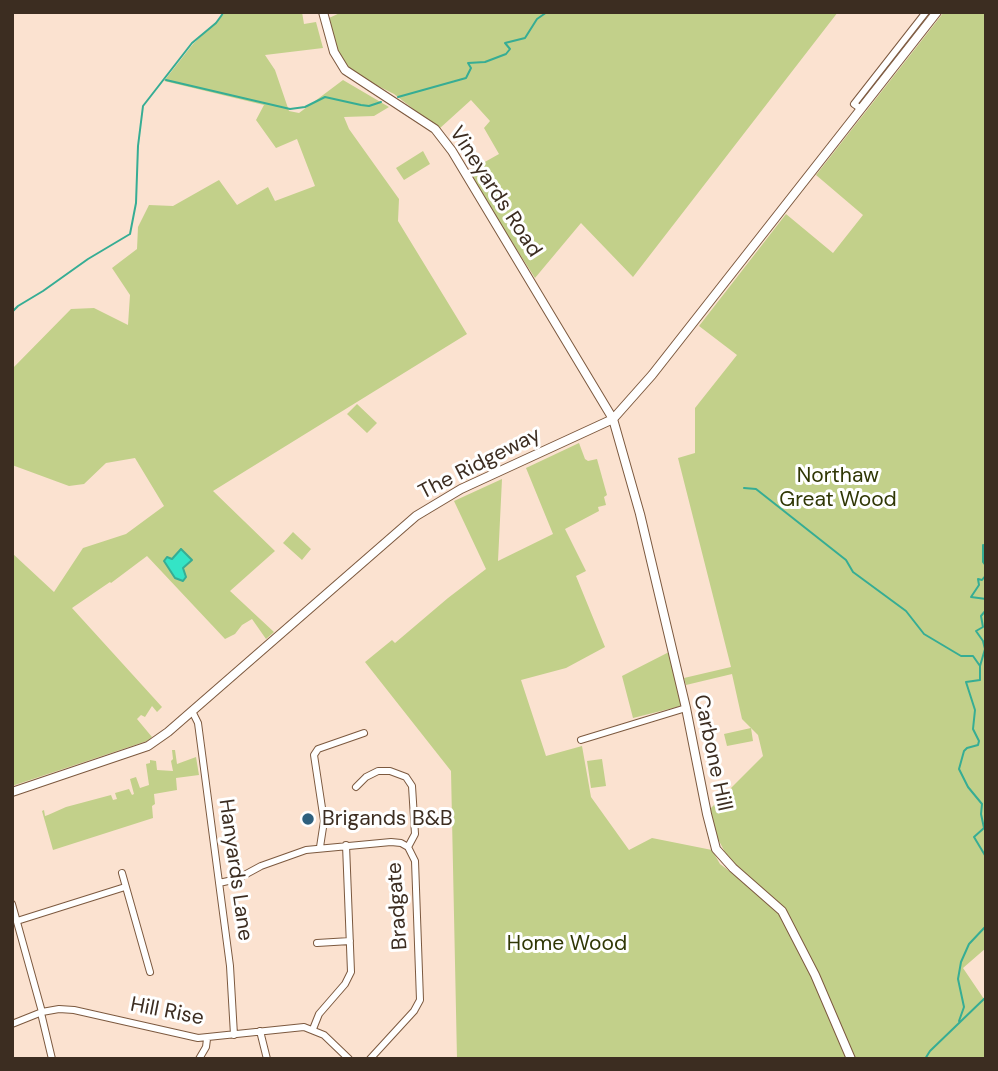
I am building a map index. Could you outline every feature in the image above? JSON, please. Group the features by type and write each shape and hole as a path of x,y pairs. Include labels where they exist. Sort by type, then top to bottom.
{"street":[{"name":"Vineyards Road","path":"323,12 337,60 345,70 435,129 452,152 614,419"},
{"name":"The Ridgeway","path":"861,109 854,104 926,12"},
{"name":"The Ridgeway","path":"12,792 148,746 416,516 461,489 614,419 652,375 937,12"},
{"name":"Carbone Hill","path":"614,419 686,708 716,849 733,868 782,911 815,975 851,1059"},
{"path":"581,740 686,708"},
{"name":"Hanyards Lane","path":"192,710 198,723 219,883 233,993 234,1035"},
{"path":"320,847 324,821 314,755 318,749 364,733"},
{"path":"356,787 366,777 379,771 390,771 406,777 412,786 415,834 408,847"},
{"name":"Bradgate","path":"219,883 237,879 295,853 320,847 396,842 408,847 415,861 420,1000 414,1011 370,1059"},
{"path":"346,845 349,976 319,1014 313,1029 328,1038 348,1058"},
{"path":"122,873 150,972"},
{"path":"17,921 125,887"},
{"path":"12,904 52,1059"},
{"path":"317,943 350,941"},
{"name":"Hill Rise","path":"12,1024 41,1012 68,1009 207,1039 300,1026 313,1029"},
{"path":"260,1031 267,1059"},
{"path":"199,1059 207,1039"}],"green space":[{"path":"226,12 302,12 304,24 316,22 323,48 265,55 275,70 289,111 299,113 343,80 389,107 374,116 344,117 349,129 399,199 398,221 467,334 213,491 275,551 230,591 274,632 266,639 252,619 225,639 147,556 72,608 162,707 157,712 152,706 145,717 141,715 137,719 152,737 147,741 12,786 12,553 54,592 83,548 126,534 164,506 135,458 106,463 84,484 69,486 12,465 12,369 71,309 94,308 128,325 130,295 112,268 137,249 138,227 149,205 173,206 219,180 237,205 268,187 275,201 315,186 297,139 276,148 256,120 264,105 164,81 193,44"},
{"path":"342,12 838,12 633,277 581,223 535,278 467,172 499,154 484,128 490,121 471,100 439,129 394,94 360,77 343,63 336,50 329,18"},
{"name":"Northaw Great Wood","path":"944,12 986,12 986,948 963,968 984,999 986,998 986,1059 457,1059 451,771 365,662 392,640 395,643 486,569 454,501 502,479 498,561 553,534 526,468 579,443 585,459 597,459 607,495 604,497 606,505 598,507 599,511 565,529 586,571 576,576 605,647 566,668 521,680 546,756 582,746 591,797 629,850 652,838 712,850 720,864 776,906 727,856 718,839 710,809 763,756 758,735 742,719 732,674 686,685 684,678 731,667 678,458 695,453 695,408 737,355 699,326 786,214 833,253 863,215 816,175"},
{"path":"423,151 430,164 404,180 396,168"},
{"path":"357,404 377,423 367,433 347,414"},
{"path":"293,532 311,549 302,560 283,543"},
{"path":"669,652 681,706 633,718 622,676"},
{"path":"751,728 753,741 727,746 724,734"},
{"path":"172,750 175,750 177,764 196,757 199,775 176,778 177,790 154,794 153,818 53,850 42,811 44,810 45,816 66,807 111,795 113,800 117,799 115,793 129,789 132,795 134,794 130,779 136,777 140,788 149,785 146,764 150,763 150,760 156,761 157,770 173,771"},
{"path":"602,759 606,786 591,788 587,761"}],"water":[{"path":"181,549 192,560 183,568 186,577 183,581 175,578 164,561 167,557 172,559"}],"waterway":[{"path":"12,312 88,259 130,234 136,203 138,146 143,106 192,43 216,23 224,12"},
{"path":"398,97 466,78 471,68 468,63 485,62 506,54 510,49 505,43 525,38 537,19 547,12"},
{"path":"166,80 290,109 305,107 325,97 369,106 381,102"},
{"path":"744,488 756,489 846,560 853,572 906,611 924,634 961,656 973,656 980,666"},
{"path":"986,546 983,545 983,562 986,566"},
{"path":"986,575 982,580 978,579 979,585 971,597 986,599"},
{"path":"986,610 981,616 983,627 976,631 985,649 980,666 980,680 966,682 975,710 973,729 979,741 978,745 964,751 959,769 968,787 982,804 984,828 974,837 986,857"},
{"path":"959,1021 964,1007 958,979 961,962 969,944 986,926"},
{"path":"925,1059 986,997"}],"place":[{"name":"Brigands B&B","path":"308,819"}],"park label":[{"name":"Home Wood","path":"567,944"}]}
